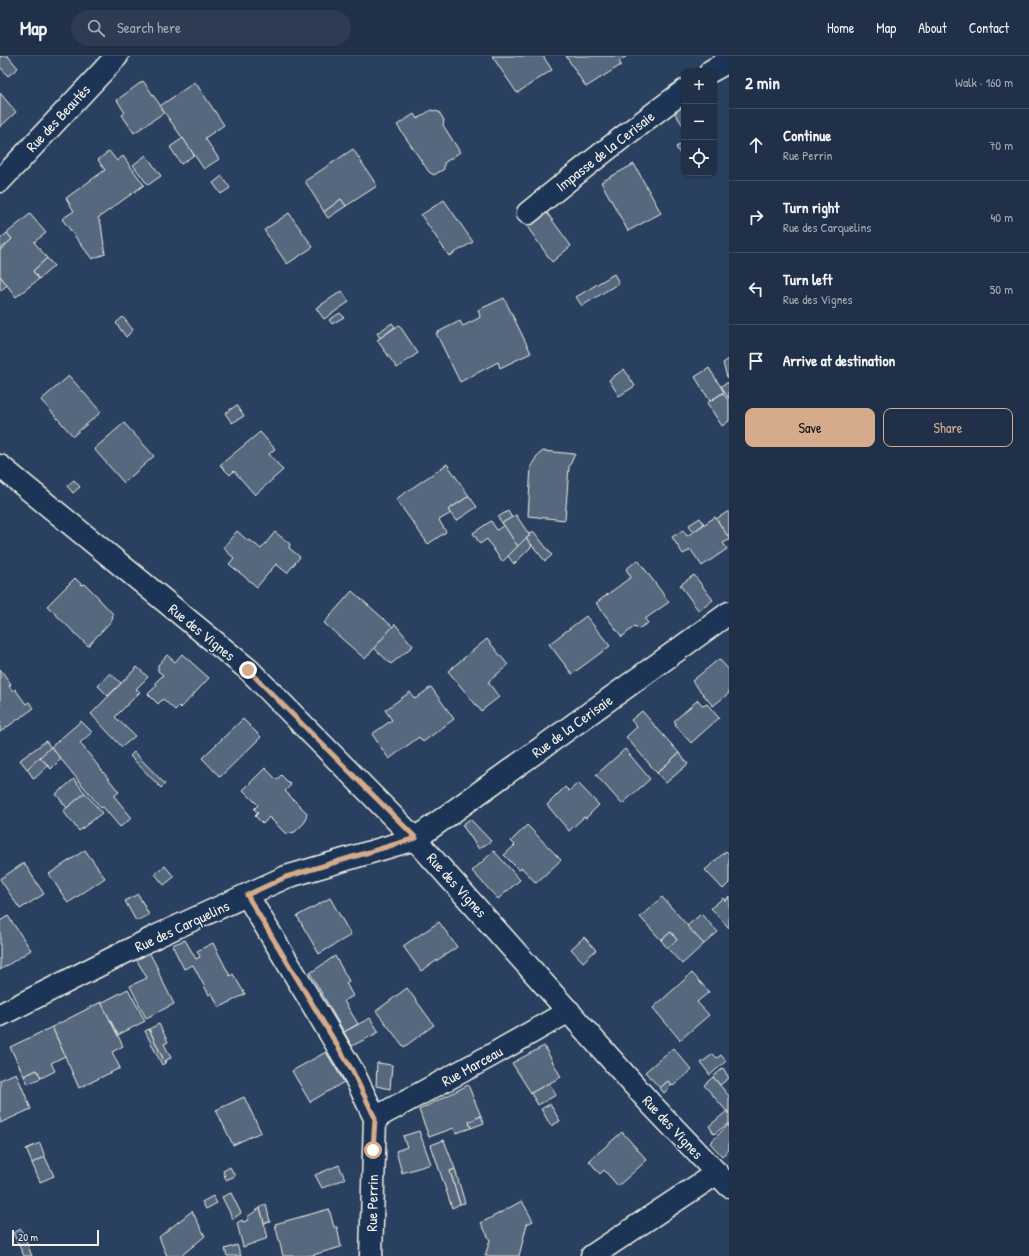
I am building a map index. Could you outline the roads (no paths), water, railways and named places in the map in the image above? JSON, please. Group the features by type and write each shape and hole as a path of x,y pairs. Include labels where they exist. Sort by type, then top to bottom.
{"street":[{"name":"Rue des Beautés","path":"0,181 117,56"},
{"path":"716,68 729,61"},
{"name":"Impasse de la Cerisaie","path":"528,214 575,174 646,118 681,93"},
{"name":"Rue des Vignes","path":"0,466 248,670 416,838 650,1103 723,1179"},
{"name":"Rue de la Cerisaie","path":"416,838 729,613"},
{"name":"Rue des Carquelins","path":"0,1015 158,936 286,877 416,838"},
{"name":"Rue Perrin","path":"247,895 352,1070 375,1118 371,1256"},
{"name":"Rue Marceau","path":"375,1118 490,1056 569,1011"},
{"path":"592,1256 723,1179"}]}
